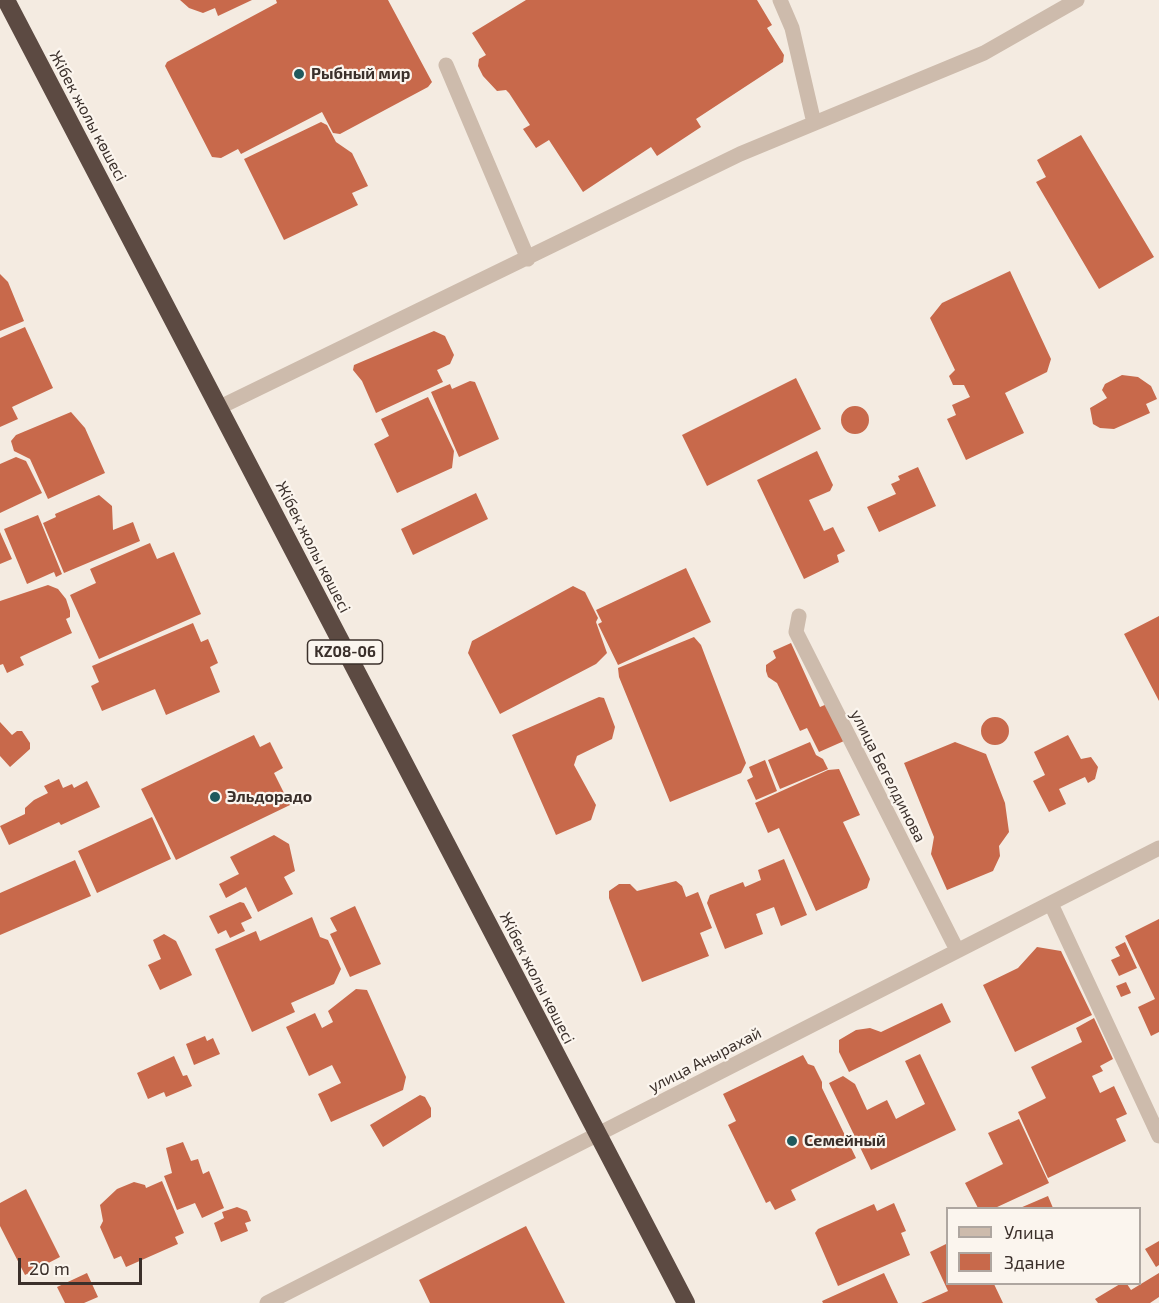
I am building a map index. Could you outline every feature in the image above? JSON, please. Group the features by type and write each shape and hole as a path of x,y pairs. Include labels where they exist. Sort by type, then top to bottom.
{"highway":[{"name":"Жібек жолы көшесі","path":"6,0 686,1303"}],"street":[{"path":"780,0 792,28 814,123"},
{"path":"218,408 740,154 984,53 1077,0"},
{"path":"446,66 528,259"},
{"name":"улица Бегелдинова","path":"800,616 796,632 882,806 957,950"},
{"name":"улица Анырахай","path":"267,1303 1159,848"},
{"path":"1051,904 1159,1136"}],"building":[{"path":"180,0 252,0 218,16 215,8 203,13 189,8"},
{"name":"Рыбный мир","path":"276,0 388,0 432,82 428,87 340,134 333,133 322,112 241,154 238,149 221,158 212,157 165,66 167,62 277,3"},
{"path":"526,0 757,0 772,25 767,28 784,55 783,62 696,119 701,127 657,156 651,147 583,192 549,140 536,148 523,129 530,125 509,93 506,90 497,91 483,76 478,66 479,59 486,55 472,33"},
{"path":"321,122 327,125 336,142 352,153 368,186 352,193 358,205 284,240 244,159"},
{"path":"1081,135 1154,257 1099,289 1036,182 1046,177 1037,160"},
{"path":"1010,271 1051,359 1047,372 1005,393 1024,433 966,460 947,419 956,415 952,405 970,397 964,385 953,385 949,376 955,370 930,318 942,303"},
{"path":"0,274 8,282 24,321 0,331"},
{"path":"25,327 53,388 12,407 18,419 0,427 0,338"},
{"path":"434,331 445,336 454,355 450,364 437,370 443,382 376,413 362,381 353,370 354,365"},
{"path":"1122,375 1138,377 1151,386 1157,399 1146,404 1150,413 1114,429 1100,428 1093,424 1090,408 1107,398 1102,390 1105,384"},
{"path":"796,378 821,429 707,486 682,435"},
{"path":"470,381 475,382 499,439 459,457 431,392 450,384 452,389"},
{"path":"428,397 454,451 452,468 397,493 374,444 389,436 381,419"},
{"path":"855,406 865,410 869,420 865,430 855,434 845,430 841,420 845,410"},
{"path":"71,412 85,428 105,473 48,499 30,459 14,451 11,441 16,435"},
{"path":"817,451 833,485 830,491 809,500 824,531 833,527 845,551 837,555 839,562 804,579 757,480"},
{"path":"16,457 26,461 42,493 0,513 0,464"},
{"path":"918,467 936,506 879,532 867,507 896,494 891,484 900,480 898,476"},
{"path":"476,493 488,519 413,555 401,529"},
{"path":"99,495 112,506 113,530 133,522 140,541 64,573 43,523 56,517 55,514"},
{"path":"38,515 62,574 56,577 54,572 27,584 4,529"},
{"path":"0,532 12,559 0,564"},
{"path":"150,543 157,559 174,552 201,614 99,659 70,595 96,583 90,569"},
{"path":"686,568 711,622 618,665 598,624 602,622 596,610"},
{"path":"48,585 58,589 66,599 70,617 66,619 72,633 20,657 24,665 7,673 3,664 0,665 0,601"},
{"path":"573,586 585,592 598,618 596,622 607,653 596,664 500,714 468,653 472,641"},
{"path":"1159,616 1159,701 1124,634"},
{"path":"193,623 201,642 208,639 218,663 210,667 220,692 166,715 155,689 102,711 91,686 99,682 92,666"},
{"path":"694,637 701,645 746,763 741,773 670,802 619,677 618,668"},
{"path":"791,643 820,707 827,704 844,741 819,752 807,728 800,731 777,683 768,677 766,671 766,665 776,658 773,651"},
{"path":"599,697 604,698 615,727 612,739 577,756 574,765 596,805 591,820 556,835 512,735"},
{"path":"995,717 1005,721 1009,731 1005,741 995,745 985,741 981,731 985,721"},
{"path":"0,722 12,735 17,731 22,731 30,743 30,749 10,767 0,756"},
{"name":"Эльдорадо","path":"254,735 260,747 270,742 283,768 274,773 290,805 176,860 141,789"},
{"path":"1068,735 1081,759 1091,757 1098,767 1095,779 1088,783 1085,777 1059,789 1066,804 1049,812 1033,781 1045,775 1034,752"},
{"path":"810,742 816,755 823,759 828,769 780,789 768,760"},
{"path":"955,742 986,754 1005,803 1009,832 999,846 1000,856 993,871 947,890 931,854 934,837 904,763"},
{"path":"765,760 777,791 756,800 747,780 753,777 749,767"},
{"path":"839,769 860,815 843,822 870,879 867,888 816,911 779,828 768,833 755,803 828,770"},
{"path":"59,779 63,788 72,784 74,788 87,781 100,807 61,825 59,822 9,845 0,826 25,814 25,808 48,793 44,786"},
{"path":"152,817 171,859 97,893 78,851"},
{"path":"274,835 289,844 295,871 284,877 293,894 258,912 246,887 226,898 219,884 239,874 230,857"},
{"path":"784,859 807,915 781,926 774,907 756,914 763,934 725,949 707,903 710,895 743,882 745,887 761,880 758,870"},
{"path":"75,860 91,896 0,935 0,893"},
{"path":"676,881 682,886 686,897 698,892 712,928 700,933 709,956 642,982 609,898 609,891 619,884 630,884 637,891"},
{"path":"240,902 244,903 252,918 241,923 245,931 230,938 226,930 218,934 209,916"},
{"path":"355,906 381,964 350,977 330,934 337,931 330,918"},
{"path":"312,917 320,937 328,940 341,969 334,984 291,1003 295,1012 252,1032 215,949 256,931 260,941"},
{"path":"1159,919 1159,1032 1151,1036 1138,1007 1155,999 1125,936"},
{"path":"164,934 176,941 192,975 160,990 148,965 161,959 153,940"},
{"path":"1125,942 1137,968 1119,976 1111,960 1120,956 1115,947"},
{"path":"1037,947 1061,951 1092,1015 1015,1052 983,985 1018,968"},
{"path":"1126,982 1131,993 1121,997 1116,986"},
{"path":"356,989 367,990 406,1077 403,1090 331,1122 318,1094 341,1083 332,1065 309,1076 286,1027 315,1013 322,1028 333,1022 328,1011"},
{"path":"942,1003 951,1022 849,1072 839,1052 839,1040 856,1030 870,1028 881,1032"},
{"path":"1094,1018 1113,1059 1100,1066 1103,1071 1092,1076 1100,1093 1114,1086 1127,1114 1116,1119 1126,1141 1048,1178 1018,1112 1046,1098 1031,1067 1082,1042 1076,1028"},
{"path":"205,1036 207,1041 213,1038 220,1054 194,1065 186,1044"},
{"path":"920,1054 956,1130 871,1170 829,1083 843,1076 855,1084 867,1110 887,1100 896,1119 925,1104 905,1061"},
{"name":"Семейный","path":"803,1055 808,1064 814,1066 822,1082 822,1088 856,1158 791,1190 796,1200 775,1210 770,1201 766,1203 728,1125 736,1121 723,1094"},
{"path":"174,1056 183,1076 187,1075 192,1086 166,1097 164,1092 148,1099 137,1073"},
{"path":"420,1095 425,1097 431,1108 431,1117 383,1147 370,1125"},
{"path":"1019,1119 1049,1183 997,1207 977,1207 965,1183 1003,1164 988,1133"},
{"path":"183,1142 191,1161 198,1159 203,1174 209,1171 224,1208 202,1218 195,1203 177,1210 164,1176 172,1173 166,1148"},
{"path":"162,1181 184,1233 175,1237 178,1244 126,1267 121,1256 114,1259 100,1227 103,1221 100,1205 117,1189 134,1182 145,1185 146,1188"},
{"path":"26,1189 60,1257 25,1275 0,1226 0,1203"},
{"path":"1048,1196 1053,1207 1022,1207"},
{"path":"894,1203 906,1231 901,1233 910,1255 838,1286 815,1233 818,1229 874,1204 877,1211"},
{"path":"237,1207 247,1211 251,1221 245,1223 248,1231 221,1242 214,1223 224,1218 222,1212"},
{"path":"526,1226 565,1303 430,1303 419,1280"},
{"path":"1159,1241 1159,1265 1156,1267 1145,1249"},
{"path":"946,1244 946,1285 994,1285 1003,1303 921,1303 948,1291 930,1252"},
{"path":"87,1273 98,1297 84,1303 65,1303 57,1287"},
{"path":"884,1273 898,1303 823,1303 822,1301"},
{"path":"1159,1273 1159,1297 1150,1303 1098,1303 1095,1299 1118,1285 1128,1285 1131,1290"}],"place":[{"name":"Рыбный мир","path":"299,74"},
{"name":"Эльдорадо","path":"215,797"},
{"name":"Семейный","path":"792,1141"}]}
